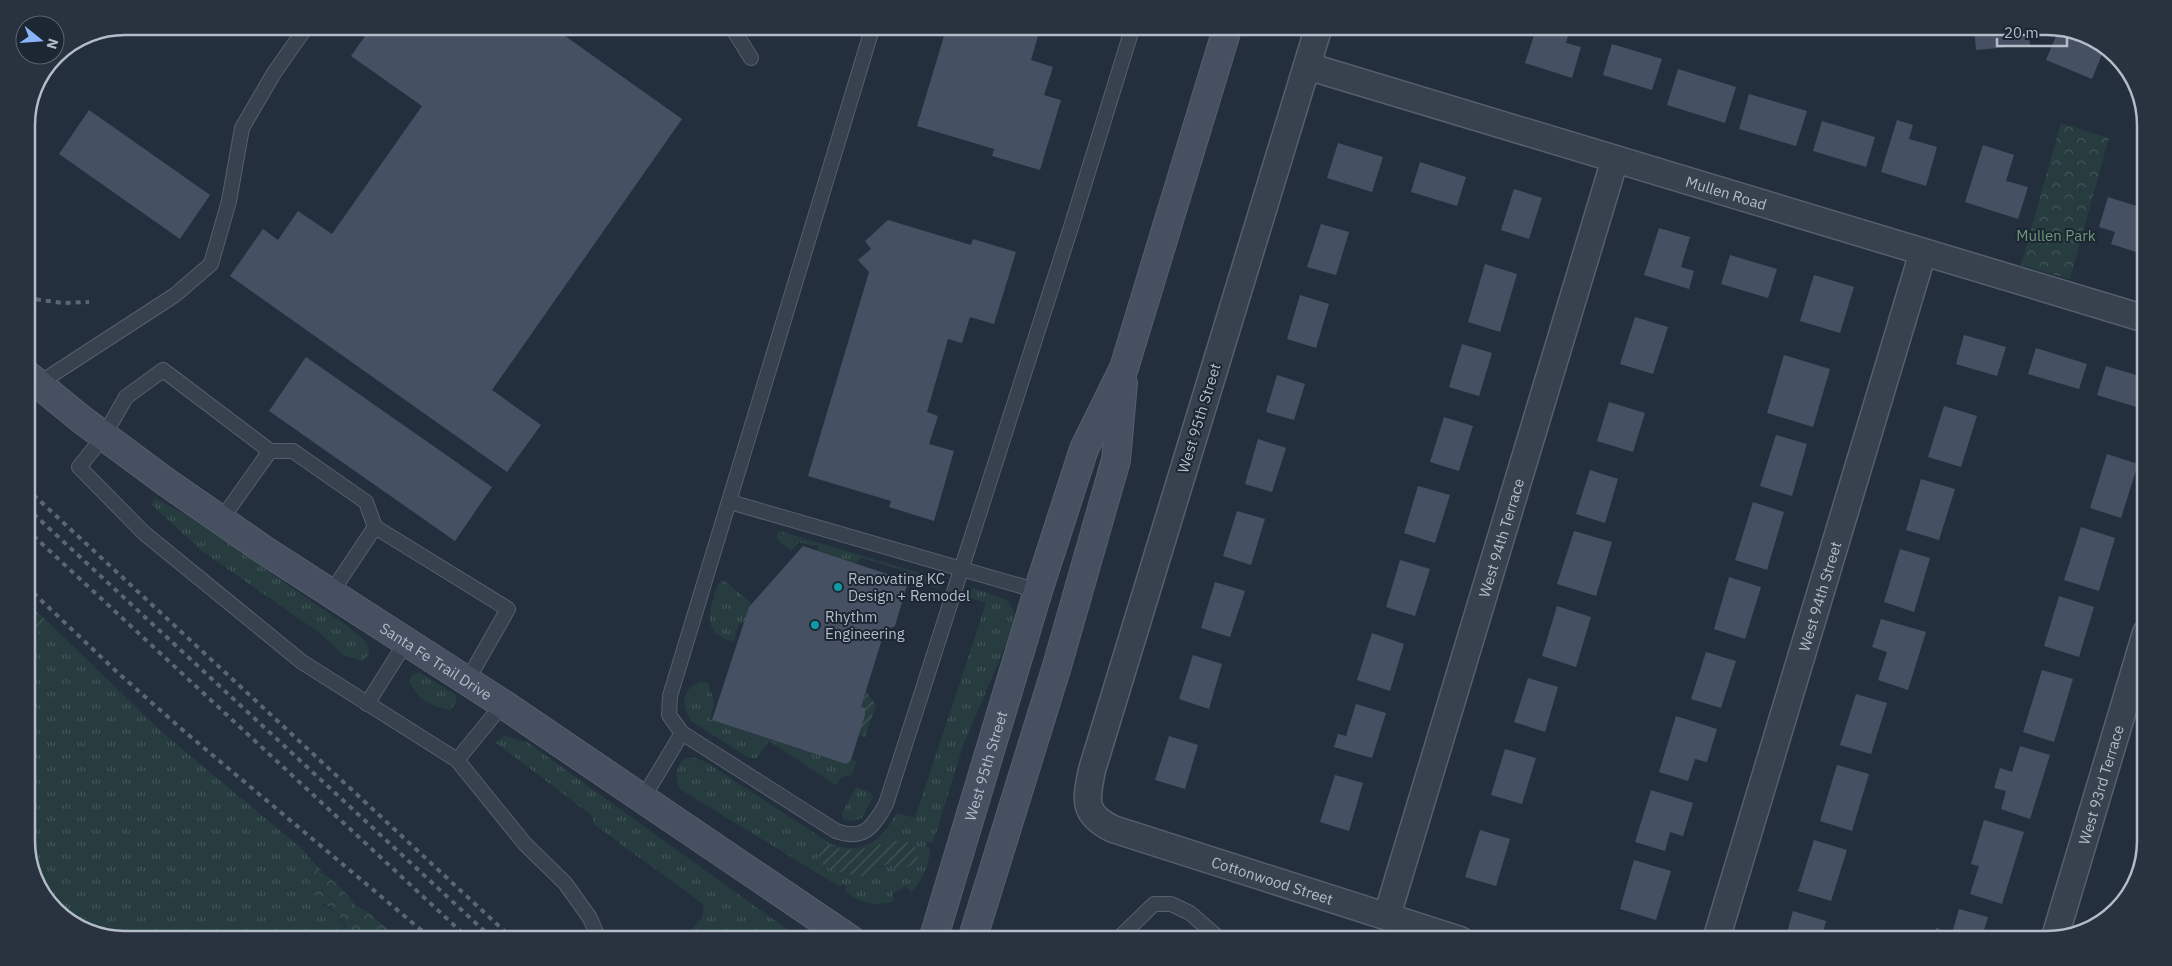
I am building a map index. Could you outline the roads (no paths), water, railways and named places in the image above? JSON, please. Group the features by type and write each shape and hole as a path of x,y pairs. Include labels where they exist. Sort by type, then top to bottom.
{"main road":[{"name":"West 95th Street","path":"936,931 1038,591 1084,449 1124,368 1225,35"},
{"name":"West 95th Street","path":"975,931 1057,666 1116,460 1124,368"},
{"name":"Santa Fe Trail Drive","path":"35,381 104,436 221,520 503,704 642,800 838,931"}],"street":[{"name":"West 95th Street","path":"1090,812 1087,794 1092,770 1316,35"},
{"name":"Mullen Road","path":"1307,66 2137,317"},
{"name":"West 94th Terrace","path":"1388,916 1615,159"},
{"name":"West 94th Street","path":"1719,931 1923,252"},
{"name":"West 93rd Terrace","path":"2058,930 2137,664"},
{"name":"Cottonwood Street","path":"1090,812 1098,822 1113,829 1433,931"}],"lane":[{"path":"35,377 175,295 211,264 229,201 242,128 274,73 301,35"},
{"path":"736,35 750,58"},
{"path":"870,35 670,696 669,714 682,732 836,831 849,836 860,834 870,828 886,804 1072,224 1129,35"},
{"path":"467,682 508,609 375,527 366,502 293,451 270,451 163,370 126,397 104,436 79,467 144,532 286,650 367,704 457,760 525,844 565,883 590,918 595,931"},
{"path":"221,520 270,451"},
{"path":"730,502 1038,591"},
{"path":"331,593 375,527"},
{"path":"367,704 406,642"},
{"path":"457,760 503,704"},
{"path":"642,800 682,732"},
{"path":"1126,931 1154,904 1171,904 1190,913 1211,931"}],"railway":[{"path":"35,299 63,303 89,302"},
{"path":"35,496 504,931"},
{"path":"35,515 484,931"},
{"path":"35,537 460,931"},
{"path":"35,595 117,672 185,732 422,931"}],"place":[{"name":"Renovating KC Design + Remodel","path":"838,587"},
{"name":"Rhythm Engineering","path":"815,625"}],"park label":[{"name":"Mullen Park","path":"2056,235"}]}
